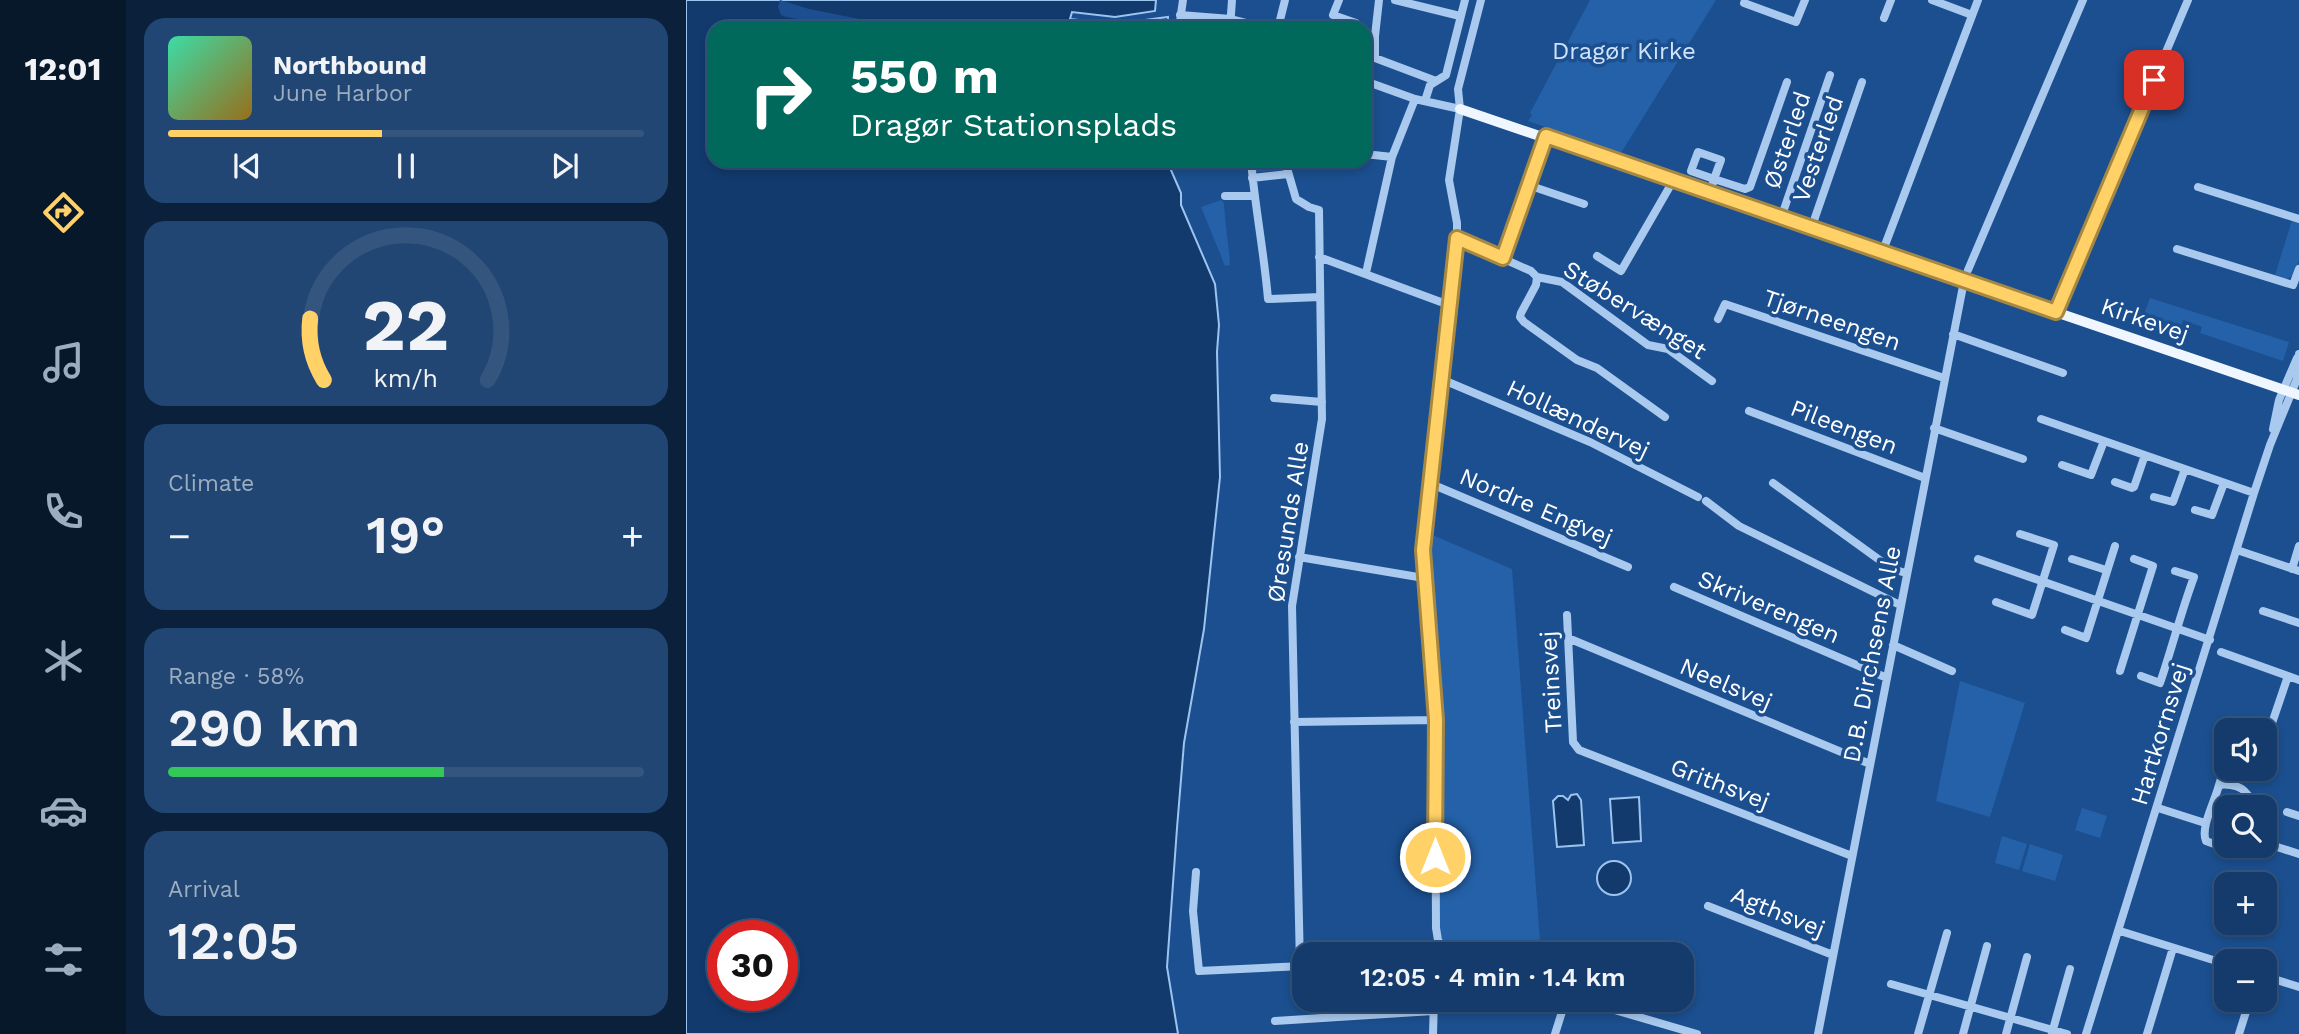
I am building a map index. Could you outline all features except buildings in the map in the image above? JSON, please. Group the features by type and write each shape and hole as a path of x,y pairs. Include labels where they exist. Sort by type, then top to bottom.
{"main road":[{"name":"Kirkevej","path":"1460,109 1546,136 2291,393"}],"street":[{"path":"1180,21 1183,0"},
{"path":"1230,21 1232,0"},
{"path":"1280,21 1285,0"},
{"path":"1339,0 1333,15 1350,21"},
{"path":"1379,0 1375,58 1436,80"},
{"path":"1395,0 1460,16"},
{"path":"1425,101 1430,85 1446,75 1465,0"},
{"path":"1439,942 1436,928 1436,720 1423,550 1457,238 1449,180 1460,109 1458,89 1482,0"},
{"path":"1744,4 1796,22 1805,0"},
{"path":"1884,18 1891,0"},
{"path":"1932,0 1972,15"},
{"path":"1882,253 1978,0"},
{"path":"1968,270 2083,0"},
{"path":"2056,312 2188,0"},
{"path":"1180,15 1213,21"},
{"name":"Østerled","path":"1781,218 1830,75"},
{"path":"1710,193 1714,179 1745,189 1750,187 1787,82"},
{"name":"Vesterled","path":"1811,229 1862,82"},
{"path":"1372,84 1415,99 1460,109"},
{"path":"1366,273 1392,157 1415,99"},
{"path":"1503,258 1546,136"},
{"path":"1372,155 1392,157"},
{"path":"1251,168 1268,299 1320,297"},
{"path":"1252,178 1288,174 1287,168"},
{"name":"Øresunds Alle","path":"1288,174 1296,199 1319,210 1321,439 1292,607 1301,942"},
{"path":"1597,256 1621,271 1673,181"},
{"path":"1528,185 1584,204"},
{"path":"2198,187 2299,219"},
{"path":"1225,196 1253,196"},
{"name":"Støbervænget","path":"1457,238 1531,271 1537,277 1562,282 1648,345 1668,349 1712,381"},
{"path":"2177,249 2294,285 2299,269"},
{"path":"1319,257 1450,305"},
{"path":"1537,277 1536,285 1521,313 1520,317 1524,322 1577,360 1597,368 1665,417"},
{"name":"D.B. Dirchsens Alle","path":"1818,1034 1964,281"},
{"name":"Tjørneengen","path":"1718,319 1725,304 1944,378"},
{"path":"1953,334 2063,373"},
{"name":"Hartkornsvej","path":"2086,1034 2254,493 2291,393 2299,354"},
{"name":"Hollændervej","path":"1441,379 1590,442 1702,499 1739,526 1900,605"},
{"path":"1275,398 1322,402"},
{"name":"Pileengen","path":"1749,411 1926,478"},
{"path":"2041,419 2254,493"},
{"path":"1934,428 2023,459"},
{"path":"2062,465 2091,475 2104,441"},
{"path":"2115,482 2132,488 2145,455"},
{"path":"2154,496 2173,502 2185,469"},
{"name":"Nordre Engvej","path":"1429,483 1628,567"},
{"path":"1773,483 1892,569 1906,573"},
{"path":"2195,510 2213,515 2224,483"},
{"path":"1996,602 2032,615 2054,545 2020,534"},
{"path":"2065,631 2086,638 2115,546"},
{"path":"2237,550 2295,570 2299,546"},
{"path":"1299,557 1424,578"},
{"path":"1978,559 2210,640"},
{"path":"2072,559 2106,570"},
{"path":"2120,671 2153,566 2134,559"},
{"path":"2141,676 2160,683 2194,577 2175,570"},
{"name":"Skriverengen","path":"1674,587 1887,678"},
{"path":"2263,611 2299,623"},
{"name":"Treinsvej","path":"1567,615 1575,746"},
{"name":"Neelsvej","path":"1568,638 1870,764"},
{"path":"1893,645 1952,671"},
{"path":"2221,652 2299,680"},
{"path":"2274,718 2288,676"},
{"path":"1294,722 1436,720"},
{"name":"Grithsvej","path":"1575,746 1579,750 1852,856"},
{"path":"2214,844 2203,837 2205,823 2213,809 2220,781"},
{"path":"2219,785 2228,784 2243,790 2246,795"},
{"path":"2158,808 2205,823"},
{"path":"2287,812 2299,816"},
{"path":"2277,847 2299,854"},
{"path":"1196,873 1193,911 1199,971 1292,966"},
{"name":"Agthsvej","path":"1708,906 1833,955"},
{"path":"2120,931 2214,960"},
{"path":"1918,1034 1947,933"},
{"path":"1963,1034 1987,946"},
{"path":"2147,1034 2173,948"},
{"path":"2006,1034 2027,957"},
{"path":"2052,1032 2070,969"},
{"path":"2277,980 2299,987"},
{"path":"1891,984 2052,1032 2067,1034"},
{"path":"1275,1021 1433,1012 1433,1034"},
{"path":"1555,1034 1562,1012"},
{"path":"1622,1012 1697,1034"},
{"path":"2239,1034 2246,1012"}],"green space":[{"name":"Dragør Kirke","path":"1590,0 1716,0 1621,153 1528,121"},
{"path":"1256,168 1283,170 1256,172"},
{"path":"1221,200 1224,203 1230,265 1225,266 1201,207"},
{"path":"2292,220 2299,222 2299,260 2294,275 2287,279 2275,275"},
{"path":"2150,298 2289,342 2283,361 2200,333 2202,327 2183,320 2181,326 2144,314"},
{"path":"1430,534 1512,569 1540,942 1444,942 1440,933 1439,730"},
{"path":"1960,681 2025,703 1990,817 1936,801"},
{"path":"2082,808 2107,816 2100,838 2075,830"},
{"path":"2002,836 2027,844 2019,870 1995,863"},
{"path":"2030,844 2063,855 2055,881 2022,871"}],"shaded area":[{"path":"686,0 1156,0 1155,11 1115,17 1072,12 1070,19 1088,21 707,21 707,168 1170,168 1181,193 1181,205 1215,284 1219,325 1217,352 1220,477 1204,629 1184,743 1167,967 1178,1034 686,1034"},
{"path":"1168,17 1168,21 1138,21"},
{"path":"1577,794 1581,800 1584,845 1557,847 1553,801 1558,796 1568,800 1571,795"},
{"path":"1639,797 1641,841 1613,843 1610,799"},
{"path":"1614,861 1626,866 1631,878 1626,890 1614,895 1602,890 1597,878 1602,866"}],"pier":[{"path":"780,0 809,9 870,21 808,21 781,15 778,7"}],"route":[{"path":"1435,857 1436,720 1423,550 1457,238 1503,258 1546,136 2056,312 2154,80"}]}
